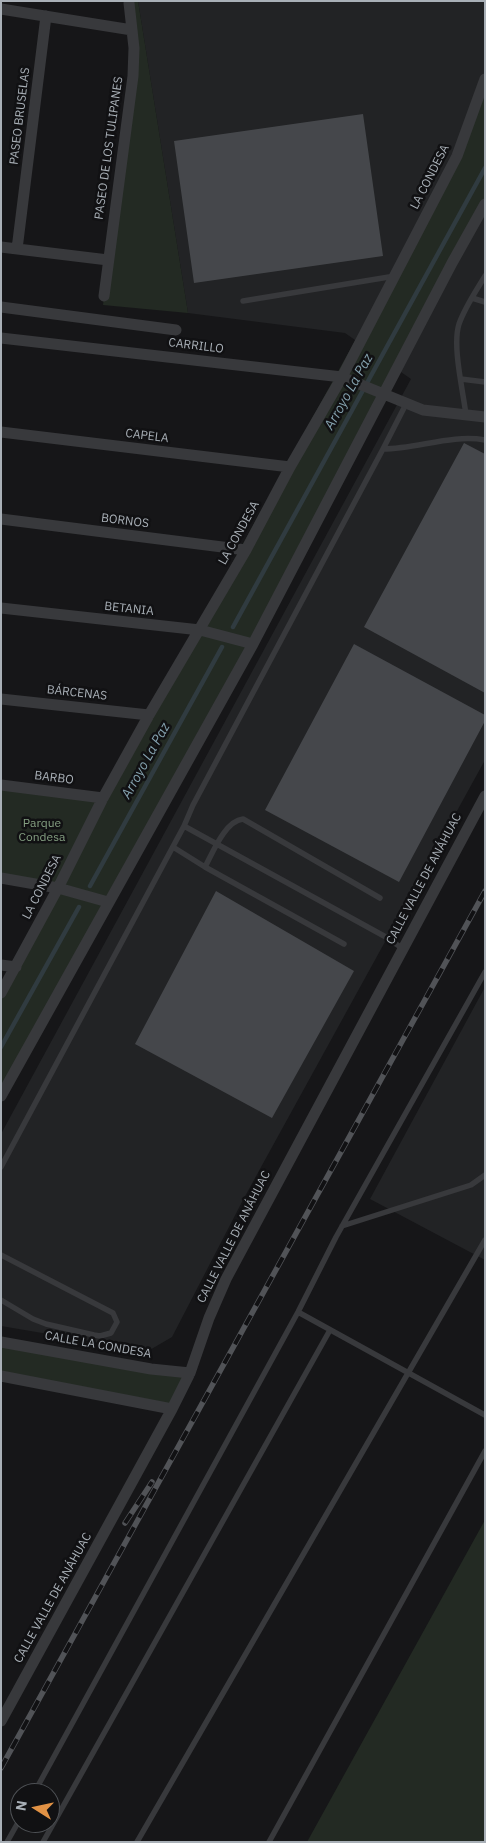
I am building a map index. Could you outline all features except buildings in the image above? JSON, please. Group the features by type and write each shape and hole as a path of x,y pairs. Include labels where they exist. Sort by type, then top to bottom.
{"street":[{"name":"PASEO DE LOS TULIPANES","path":"104,296 133,76 134,48 129,4"},
{"path":"1,9 132,30"},
{"name":"PASEO BRUSELAS","path":"17,249 46,16"},
{"name":"LA CONDESA","path":"1,993 58,888 103,798 149,715 246,550 290,467 345,378 457,156 485,79"},
{"path":"1,1096 253,644 381,393 485,204"},
{"path":"1,247 108,260"},
{"path":"1,307 176,330"},
{"name":"CARRILLO","path":"1,338 345,378 423,410 485,417"},
{"name":"CAPELA","path":"1,432 290,467"},
{"name":"BORNOS","path":"1,519 246,550"},
{"name":"BETANIA","path":"1,608 200,630 253,644"},
{"name":"BÁRCENAS","path":"1,699 149,715"},
{"name":"BARBO","path":"1,785 103,798"},
{"name":"CALLE VALLE DE ANÁHUAC","path":"1,1721 172,1409 190,1373 209,1318 226,1279 485,796"},
{"path":"1,878 58,888 108,902"},
{"path":"1,965 16,967"},
{"name":"CALLE LA CONDESA","path":"1,1342 151,1369 190,1373"},
{"path":"1,1376 172,1409"}],"lane":[{"path":"243,301 395,276"},
{"path":"466,415 457,337 461,320 485,276"},
{"path":"472,298 485,302"},
{"path":"461,379 485,382"},
{"path":"1,1167 173,847 193,805 406,404"},
{"path":"383,449 398,449 462,438 485,440"},
{"path":"204,867 229,825 237,819 243,819 380,898"},
{"path":"184,826 384,936 402,948"},
{"path":"173,847 204,867 344,944"},
{"path":"39,1783 298,1312 342,1226 485,972"},
{"path":"342,1226 471,1186 485,1175"},
{"path":"137,1842 485,1240"},
{"path":"1,1255 113,1313 117,1322 111,1333 100,1336 46,1324 33,1319 1,1300"},
{"path":"298,1312 485,1415"},
{"path":"43,1842 330,1330"},
{"path":"269,1842 485,1451"}],"shaded area":[{"path":"138,1 485,1 485,760 244,1198 172,1337 148,1351 1,1326 1,1134 411,379 345,333 188,313"},
{"path":"485,987 485,1260 370,1199"}],"green space":[{"path":"128,1 138,1 188,313 103,305 133,76"},
{"name":"Parque Condesa","path":"485,79 485,204 384,395 1,1096 1,993 58,889 1,878 1,785 103,797 457,156"},
{"path":"1,1342 190,1373 172,1409 1,1376"},
{"path":"485,1520 485,1842 307,1842"}],"waterway":[{"name":"Arroyo La Paz","path":"233,627 485,168"},
{"name":"Arroyo La Paz","path":"90,886 222,647"},
{"name":"Arroyo La Paz","path":"1,1047 79,907"}],"railway":[{"path":"1,1768 485,891"},
{"path":"125,1523 152,1482"}]}
